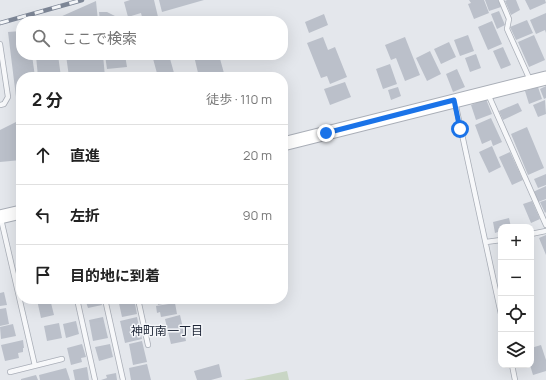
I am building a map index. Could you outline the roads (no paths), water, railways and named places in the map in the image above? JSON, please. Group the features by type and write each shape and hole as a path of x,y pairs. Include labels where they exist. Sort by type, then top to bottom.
{"main road":[{"path":"288,143 546,78"},
{"path":"0,217 16,213"}],"lane":[{"path":"501,0 509,19 507,29 531,82"},
{"path":"0,44 8,97 4,104 0,105"},
{"path":"487,92 546,225"},
{"path":"454,100 498,300"},
{"path":"0,217 16,285"},
{"path":"534,233 546,231"},
{"path":"486,242 498,240"},
{"path":"20,304 35,366"},
{"path":"78,304 95,380"},
{"path":"106,304 123,380"},
{"path":"139,304 148,345"},
{"path":"10,372 62,360"},
{"path":"513,368 515,380"}],"railway":[{"path":"25,16 82,0"},
{"path":"0,23 16,19"}],"district":[{"name":"神町南一丁目","path":"167,330"}]}
